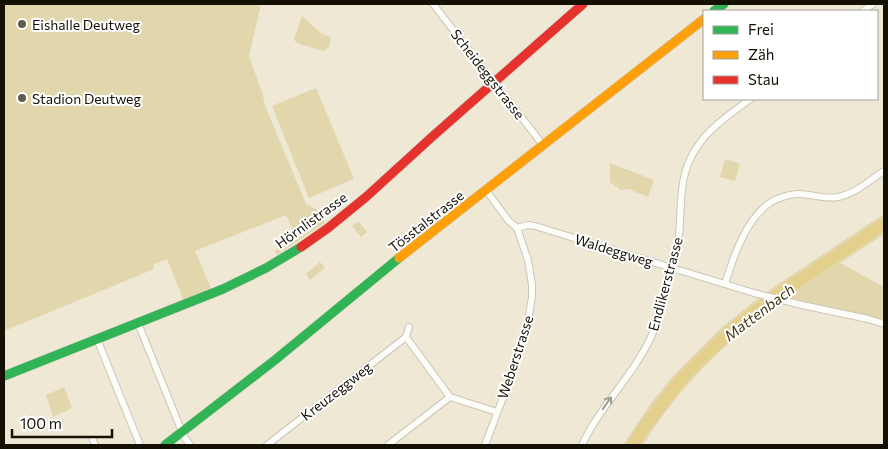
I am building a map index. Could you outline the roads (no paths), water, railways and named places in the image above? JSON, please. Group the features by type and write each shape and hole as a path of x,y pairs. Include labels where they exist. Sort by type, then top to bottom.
{"main road":[{"name":"Hörnlistrasse","path":"4,376 223,289 266,268 293,252 328,228 366,196 583,4"},
{"name":"Tösstalstrasse","path":"165,445 275,360 370,281 703,20"}],"street":[{"name":"Scheideggstrasse","path":"433,4 543,145"},
{"name":"Endlikerstrasse","path":"582,445 603,410 638,360 660,314 676,254 681,192 691,157 698,145 708,134 749,100"},
{"path":"725,284 731,262 744,236 759,213 771,202 782,197 798,194 822,198 838,197 848,194 884,171"},
{"name":"Weberstrasse","path":"486,190 508,220 517,228 528,260 532,284 528,320 486,445"},
{"name":"Waldeggweg","path":"517,228 528,225 535,226 754,294 884,324"},
{"path":"138,323 184,438 190,445"},
{"path":"409,327 406,337 450,397 497,412"},
{"name":"Kreuzeggweg","path":"267,445 406,337"},
{"path":"97,339 140,445"},
{"path":"388,445 450,397"}],"waterway":[{"name":"Mattenbach","path":"634,445 642,430 684,376 736,326 779,294 884,224"}],"place":[{"name":"Eishalle Deutweg","path":"22,24"},
{"name":"Stadion Deutweg","path":"22,98"}]}
